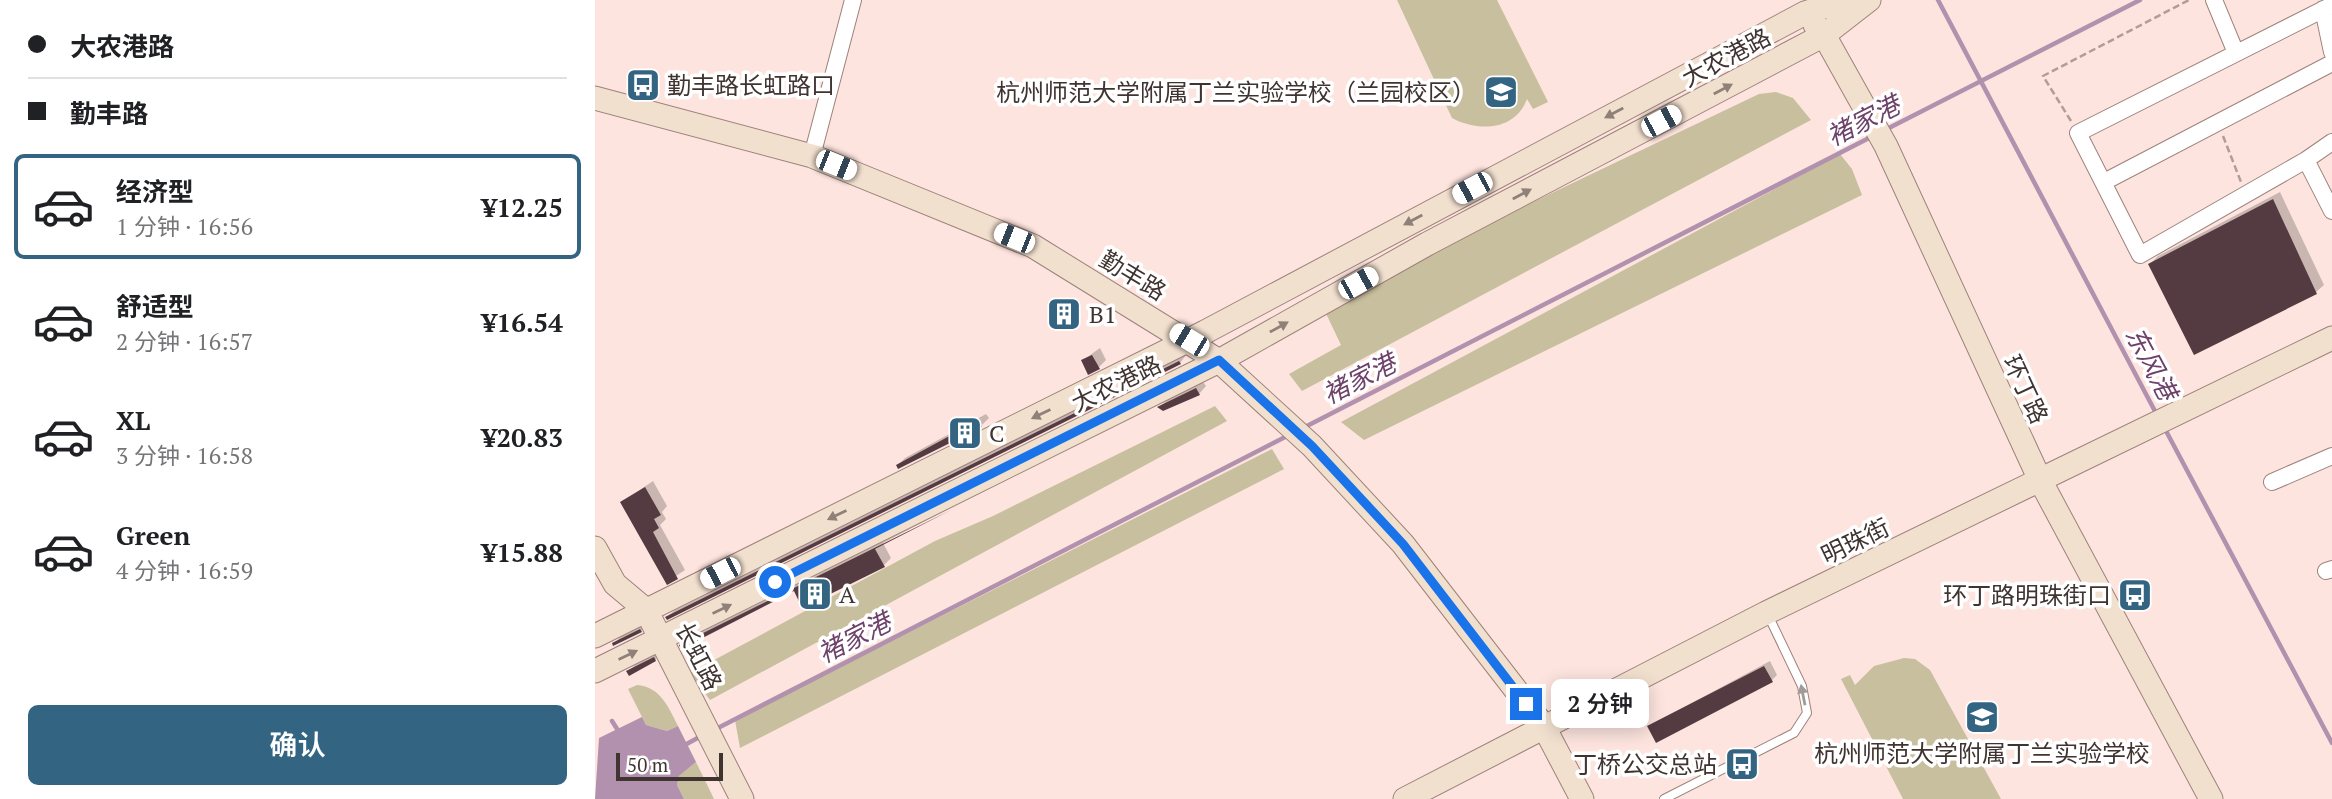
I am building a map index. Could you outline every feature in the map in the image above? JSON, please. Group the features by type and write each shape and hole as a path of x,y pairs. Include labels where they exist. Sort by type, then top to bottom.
{"main road":[{"name":"大农港路","path":"595,636 1189,340 1801,7 1845,0"},
{"name":"大农港路","path":"595,671 1219,360 1427,244 1824,35 1869,0"},
{"name":"环丁路","path":"1801,7 1824,35 1886,146 2040,480 2211,799"},
{"name":"勤丰路","path":"595,98 812,156 1033,246 1219,360 1312,446 1403,544 1542,725 1582,799"},
{"name":"明珠街","path":"1405,799 1542,725 1766,613 2137,430 2332,338"},
{"name":"长虹路","path":"595,548 615,583 646,610 742,799"}],"street":[{"path":"812,156 853,0"},
{"path":"2214,0 2236,53"},
{"path":"2332,52 2328,7 2078,133 2140,255 2306,160 2332,142"},
{"path":"2104,182 2332,63"},
{"path":"2306,160 2332,211"},
{"path":"2272,482 2332,456"}],"lane":[{"path":"1664,799 1794,733 1807,713 1803,685 1766,613"}],"path":[{"path":"2078,133 2043,76 2189,0"},
{"path":"2217,121 2246,195"}],"shaded area":[{"path":"1397,0 1497,0 1548,102 1533,109 1527,99 1514,117 1495,126 1462,123 1452,118"},
{"path":"1776,92 1793,98 1811,120 1302,391 1289,374 1341,345 1321,303 1759,94"},
{"path":"1840,154 1852,169 1862,195 1364,440 1341,422"},
{"path":"1215,406 1227,421 710,700 690,673 935,541 993,516"},
{"path":"1272,449 1284,469 740,748 735,720"},
{"path":"1904,658 1915,659 1930,670 2001,799 1903,799 1841,679 1850,675 1855,685 1874,666"},
{"path":"637,685 652,689 657,694 667,705 678,726 667,731 646,725 628,689"},
{"path":"642,717 646,725 667,731 678,726 696,762 679,776 677,785 684,799 595,799 599,738"},
{"path":"696,762 714,799 684,799 677,785 679,776"}],"building":[{"path":"2273,199 2317,294 2194,355 2148,264"},
{"path":"1092,355 1100,369 1088,375 1081,360"},
{"path":"1179,361 1181,364 667,620 665,617"},
{"path":"1196,388 1200,395 1163,411 1157,407"},
{"path":"979,420 982,427 898,469 896,465"},
{"path":"645,487 661,515 654,519 659,528 653,532 678,579 667,585 620,502"},
{"path":"953,509 875,549 885,567 802,608 794,591 681,649 679,645"},
{"path":"640,629 642,632 613,646 612,643"},
{"path":"654,657 656,661 629,676 626,671"},
{"path":"1764,666 1773,682 1656,743 1647,726"}],"waterway":[{"name":"东风港","path":"1938,0 2157,415"},
{"name":"褚家港","path":"1885,130 2140,0"},
{"name":"褚家港","path":"1303,428 1871,137"},
{"name":"东风港","path":"2165,429 2332,743"},
{"name":"褚家港","path":"714,730 1289,435"},
{"path":"612,721 619,732"},
{"name":"褚家港","path":"683,746 703,735"}],"place":[{"name":"勤丰路长虹路口","path":"643,85"},
{"name":"杭州师范大学附属丁兰实验学校（兰园校区）","path":"1501,92"},
{"name":"B1","path":"1064,314"},
{"name":"C","path":"965,433"},
{"name":"A","path":"815,594"},
{"name":"环丁路明珠街口","path":"2135,595"},
{"name":"杭州师范大学附属丁兰实验学校","path":"1982,717"},
{"name":"丁桥公交总站","path":"1742,764"}],"route":[{"path":"775,582 1219,360 1312,446 1403,544 1526,704"}]}
